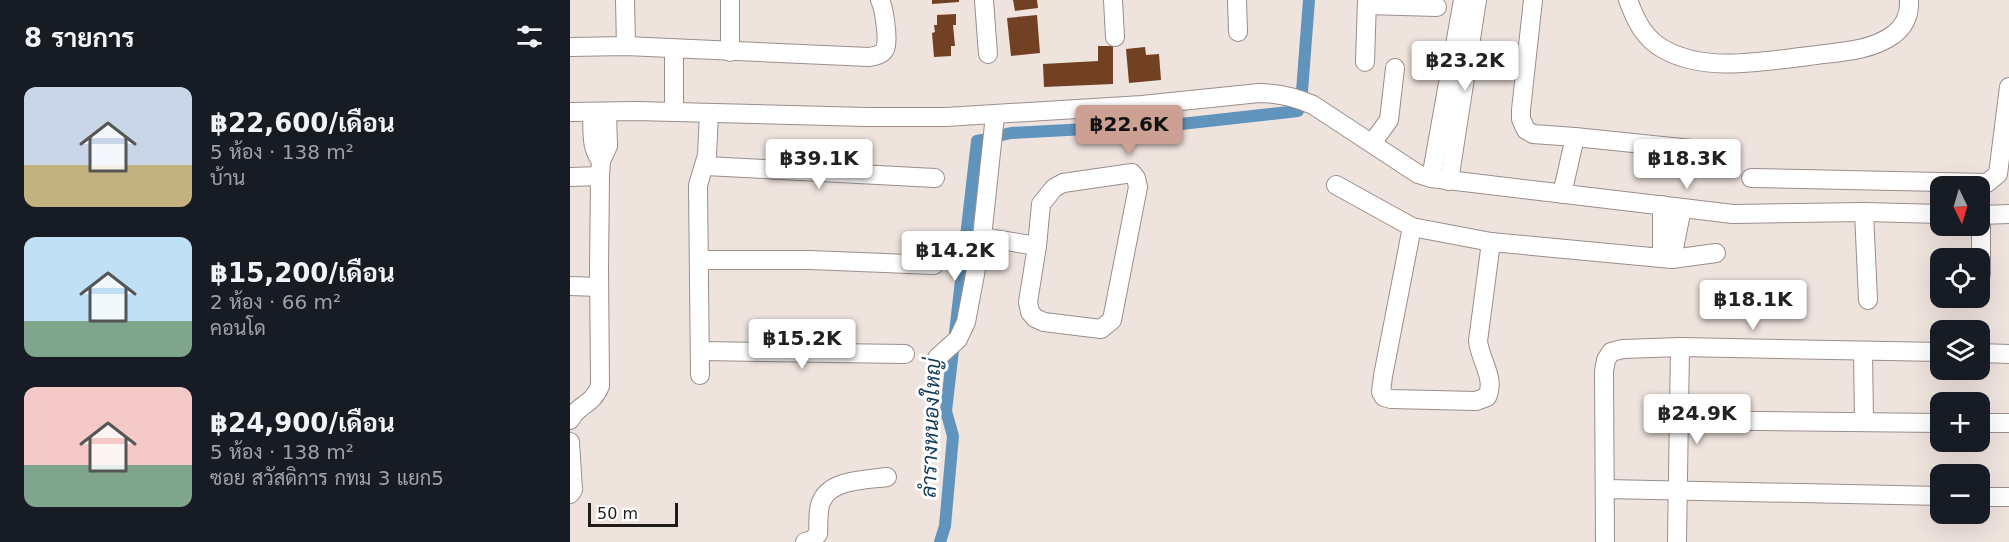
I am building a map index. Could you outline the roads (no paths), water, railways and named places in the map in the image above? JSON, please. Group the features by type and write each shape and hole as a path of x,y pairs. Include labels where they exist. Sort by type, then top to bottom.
{"street":[{"path":"625,0 626,46"},
{"path":"730,0 730,52"},
{"path":"570,47 626,46 869,57 879,55 885,49 886,39 880,0"},
{"path":"984,0 988,54"},
{"path":"1113,0 1115,37"},
{"path":"1237,0 1238,32"},
{"path":"1440,179 1463,0"},
{"path":"1440,179 1477,0"},
{"path":"1533,0 1521,119 1526,130 1533,134 1701,150"},
{"path":"1628,0 1637,24 1664,50 1688,59 1738,63 1850,51 1877,44 1905,24 1910,11 1909,0"},
{"path":"1365,62 1367,2 1437,7"},
{"path":"674,49 674,111"},
{"path":"1372,143 1389,120 1395,68"},
{"path":"1751,178 1987,183 1998,174 2009,87"},
{"path":"570,112 674,111 867,117 994,115 1278,93 1298,98 1312,105 1418,174 1440,179 1733,214 1864,212 1930,214"},
{"path":"570,420 574,413 595,398 600,386 601,169 593,146 600,112"},
{"path":"700,375 698,185 705,166 709,113"},
{"path":"947,350 966,322 982,237 994,115"},
{"path":"1562,194 1575,137"},
{"path":"705,166 935,178"},
{"path":"570,177 601,169"},
{"path":"1132,173 1136,178 1138,187 1112,320 1101,329 1044,322 1035,318 1030,312 1028,302 1037,246 1041,204 1053,188 1063,183 1122,174 1132,173"},
{"path":"1831,180 1831,213"},
{"path":"1336,185 1412,227 1491,242 1667,259 1716,253"},
{"path":"1662,205 1667,259"},
{"path":"1667,259 1682,208"},
{"path":"1864,212 1868,300"},
{"path":"1990,215 2009,214"},
{"path":"1412,227 1381,392 1391,399 1476,401 1487,397 1491,389 1478,341 1491,242"},
{"path":"982,237 1037,246"},
{"path":"699,260 810,260 934,265"},
{"path":"570,286 599,287"},
{"path":"1677,542 1680,347"},
{"path":"1605,542 1604,371 1606,360 1611,352 1623,349 1680,347 1930,352"},
{"path":"700,351 905,354"},
{"path":"1863,351 1864,422"},
{"path":"1990,353 2009,354"},
{"path":"1679,420 1930,423"},
{"path":"1990,423 2009,423"},
{"path":"570,442 573,490 570,494"},
{"path":"805,542 812,540 818,534 821,501 830,490 846,483 887,477"},
{"path":"1606,489 1930,496"},
{"path":"1990,497 2009,497"}],"waterway":[{"path":"1302,91 1309,0"},
{"name":"ลำรางหนองใหญ่","path":"1002,135 1181,124 1298,111 1298,109"},
{"name":"ลำรางหนองใหญ่","path":"940,542 945,526 953,436 946,411 977,141 982,140"}]}
